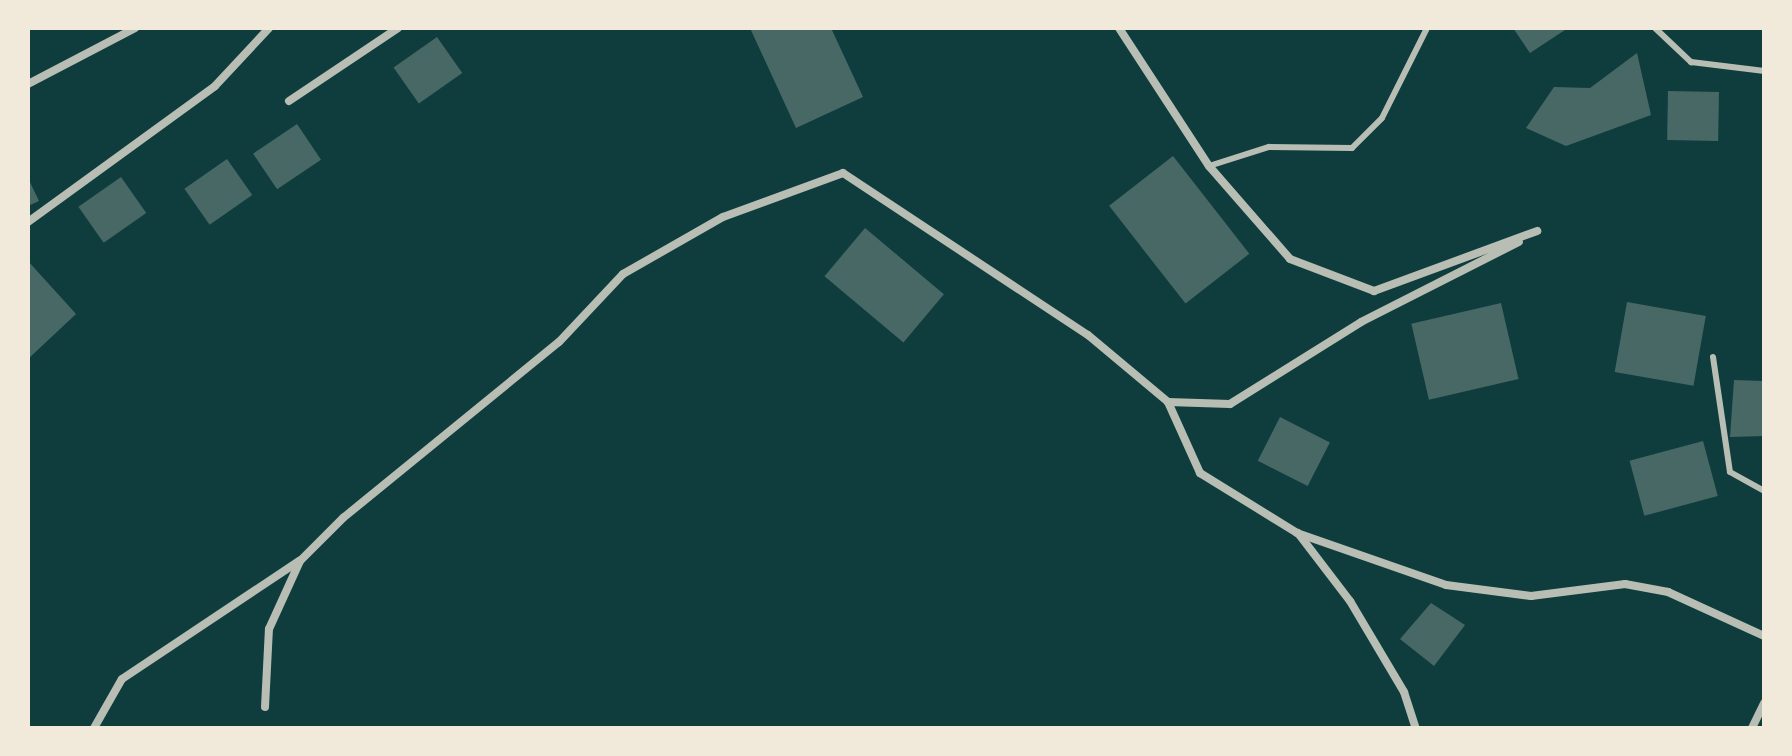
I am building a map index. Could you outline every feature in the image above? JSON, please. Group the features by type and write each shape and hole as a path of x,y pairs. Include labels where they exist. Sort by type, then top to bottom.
{"street":[{"path":"28,84 135,28"},
{"path":"28,222 215,86 269,28"},
{"path":"289,101 398,28"},
{"path":"1119,28 1209,166 1290,259 1374,291 1537,231 1444,285 1361,322 1230,404 1168,402"},
{"path":"94,728 122,679 300,561 440,435 559,342 623,274 723,217 843,173 1088,335 1168,402 1200,473 1297,533 1446,585 1531,596 1625,584 1668,592 1764,636"},
{"path":"1297,533 1350,601 1404,692 1416,728"},
{"path":"265,707 269,629 300,561"},
{"path":"1752,728 1764,703"}],"lane":[{"path":"1209,166 1269,147 1352,148 1382,118 1427,28"},
{"path":"1655,28 1691,62 1764,71"},
{"path":"1713,357 1730,472 1764,491"}],"building":[{"path":"750,28 831,28 863,97 796,128"},
{"path":"1513,28 1568,28 1530,53"},
{"path":"437,37 462,73 419,103 394,67"},
{"path":"1637,53 1651,115 1566,146 1526,128 1554,87 1590,88"},
{"path":"1668,91 1719,92 1718,141 1667,140"},
{"path":"297,124 321,160 277,189 253,154"},
{"path":"1173,156 1249,254 1186,304 1109,206"},
{"path":"227,159 252,195 210,225 184,189"},
{"path":"121,177 146,213 104,243 78,207"},
{"path":"28,178 39,201 28,206"},
{"path":"865,228 944,294 903,342 825,276"},
{"path":"28,261 76,314 28,359"},
{"path":"1627,302 1706,316 1693,386 1615,372"},
{"path":"1501,303 1519,379 1429,400 1411,324"},
{"path":"1734,380 1764,381 1764,436 1730,437"},
{"path":"1280,417 1330,442 1308,486 1258,461"},
{"path":"1703,441 1718,496 1644,516 1630,461"},
{"path":"1431,603 1465,625 1434,666 1400,639"}]}
